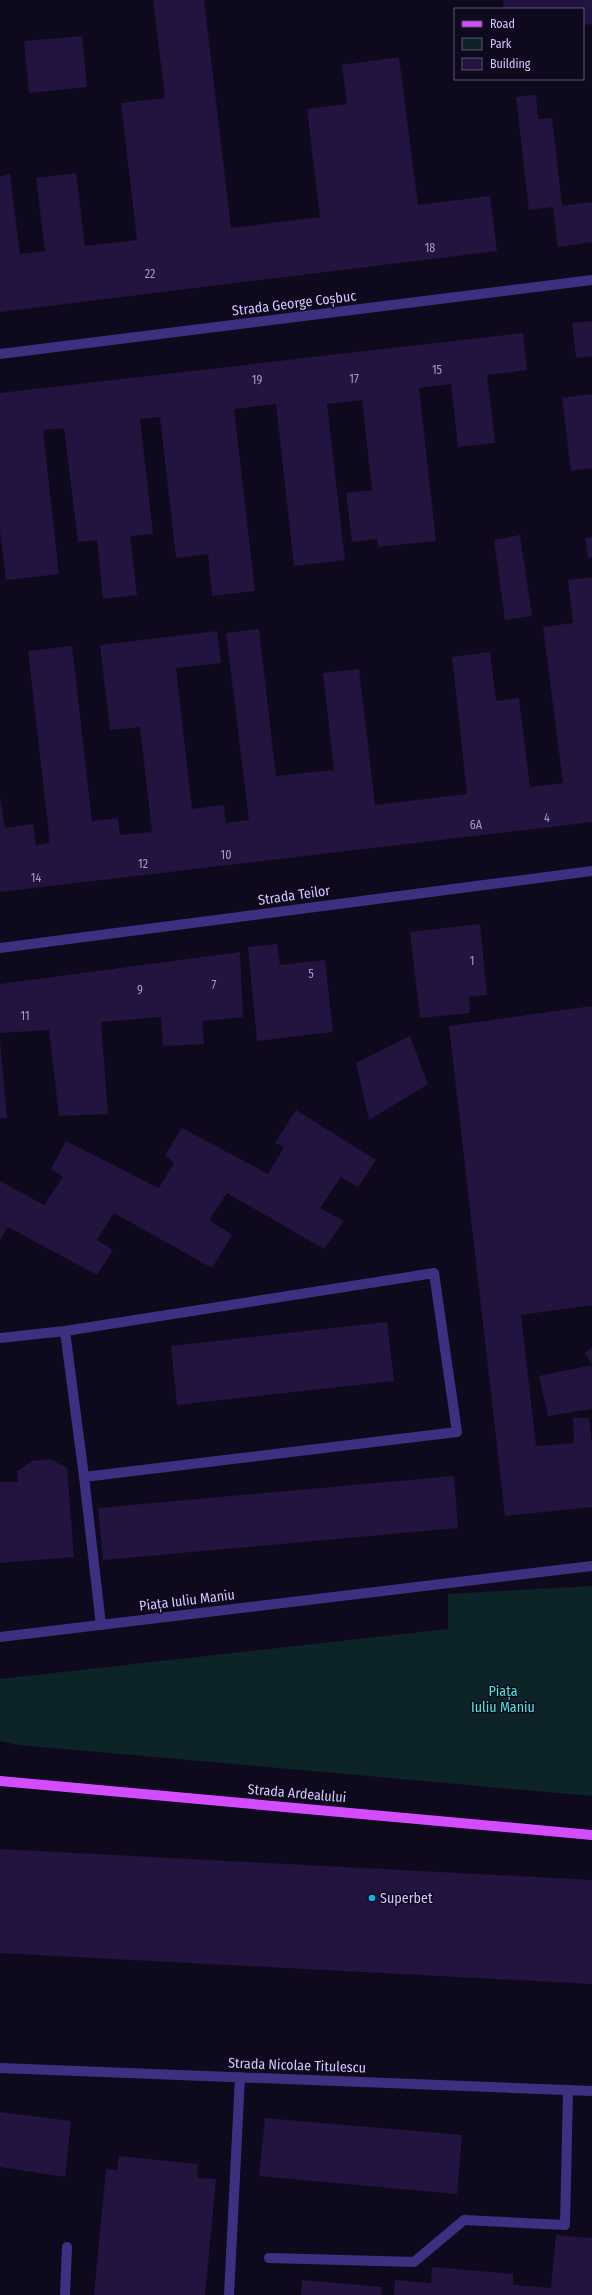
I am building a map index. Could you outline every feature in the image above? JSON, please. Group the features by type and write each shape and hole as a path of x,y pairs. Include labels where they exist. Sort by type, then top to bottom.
{"main road":[{"name":"Strada Ardealului","path":"0,1781 592,1835"}],"street":[{"name":"Strada George Coșbuc","path":"0,354 592,280"},
{"name":"Strada Teilor","path":"0,948 592,871"},
{"path":"0,1338 65,1331 434,1273 456,1432 84,1477"},
{"path":"65,1331 101,1624"},
{"name":"Piața Iuliu Maniu","path":"0,1637 592,1566"},
{"name":"Strada Nicolae Titulescu","path":"0,2068 592,2091"},
{"path":"229,2295 240,2077"},
{"path":"269,2258 414,2262 464,2220 565,2225 568,2090"},
{"path":"65,2295 67,2247"}],"green space":[{"name":"Piața Iuliu Maniu","path":"592,1586 592,1796 20,1745 0,1741 0,1679 448,1629 448,1594"}],"building":[{"path":"153,0 204,0 231,228 320,217 307,109 347,104 342,65 399,57 418,205 490,196 497,251 0,312 0,176 10,174 20,254 45,251 36,178 76,173 85,246 137,240 121,103 165,98"},
{"path":"503,0 592,0 592,24 584,25 584,8 504,8"},
{"path":"82,36 87,87 29,93 24,41"},
{"path":"536,95 538,119 552,118 562,206 592,202 592,242 558,247 553,207 529,210 516,97"},
{"path":"592,321 592,356 576,358 572,323"},
{"path":"523,333 527,370 487,375 495,443 458,447 451,384 419,388 436,541 378,547 377,539 352,542 346,493 372,490 362,400 327,404 345,560 294,566 276,404 234,409 255,591 212,596 208,554 176,558 160,417 140,419 153,534 130,536 137,595 103,599 97,540 78,542 64,428 43,430 59,574 6,580 0,530 0,393"},
{"path":"592,394 592,468 571,471 562,398"},
{"path":"520,535 532,616 505,620 494,540"},
{"path":"592,537 592,557 588,558 585,538"},
{"path":"592,577 592,822 0,892 0,796 5,828 33,824 36,845 50,843 28,651 72,646 92,821 118,818 120,835 152,832 140,727 110,730 100,645 217,631 221,663 176,668 192,809 224,805 226,823 249,820 226,633 259,629 276,776 334,770 323,673 359,669 375,805 467,794 452,657 490,652 496,701 519,698 530,787 563,783 543,627 573,623 568,580"},
{"path":"480,924 487,995 469,997 470,1013 420,1018 410,932"},
{"path":"277,944 280,965 325,960 333,1032 257,1041 248,947"},
{"path":"240,952 243,1017 202,1021 204,1044 163,1046 161,1017 101,1022 108,1114 59,1116 49,1030 0,1033 0,984"},
{"path":"592,1006 592,1305 521,1315 536,1446 574,1443 573,1418 589,1418 592,1445 592,1507 505,1516 449,1026"},
{"path":"410,1036 428,1084 369,1120 356,1063"},
{"path":"0,1039 7,1118 0,1118"},
{"path":"296,1110 376,1160 358,1187 341,1177 320,1208 344,1221 324,1249 227,1193 209,1220 232,1235 212,1268 114,1213 97,1240 113,1250 97,1275 8,1227 0,1240 0,1181 44,1205 63,1177 51,1169 66,1141 159,1188 174,1163 165,1155 182,1128 268,1174 284,1147 275,1143"},
{"path":"387,1322 394,1381 177,1405 171,1346"},
{"path":"592,1347 592,1365 585,1353"},
{"path":"592,1365 592,1409 548,1416 539,1376"},
{"path":"50,1459 67,1468 74,1557 0,1563 0,1482 18,1482 17,1471 32,1461"},
{"path":"454,1476 458,1528 103,1560 98,1508"},
{"path":"0,1849 592,1880 592,1984 0,1953"},
{"path":"0,2112 71,2121 65,2177 0,2167"},
{"path":"265,2118 462,2135 457,2194 259,2176"},
{"path":"119,2156 198,2164 197,2178 216,2179 205,2295 94,2295 106,2169 117,2170"},
{"path":"556,2235 592,2238 592,2295 394,2295 395,2280 431,2283 432,2267 513,2274 513,2285 551,2288"},
{"path":"302,2280 382,2287 381,2295 301,2295"}],"place":[{"name":"Superbet","path":"372,1898"}]}
